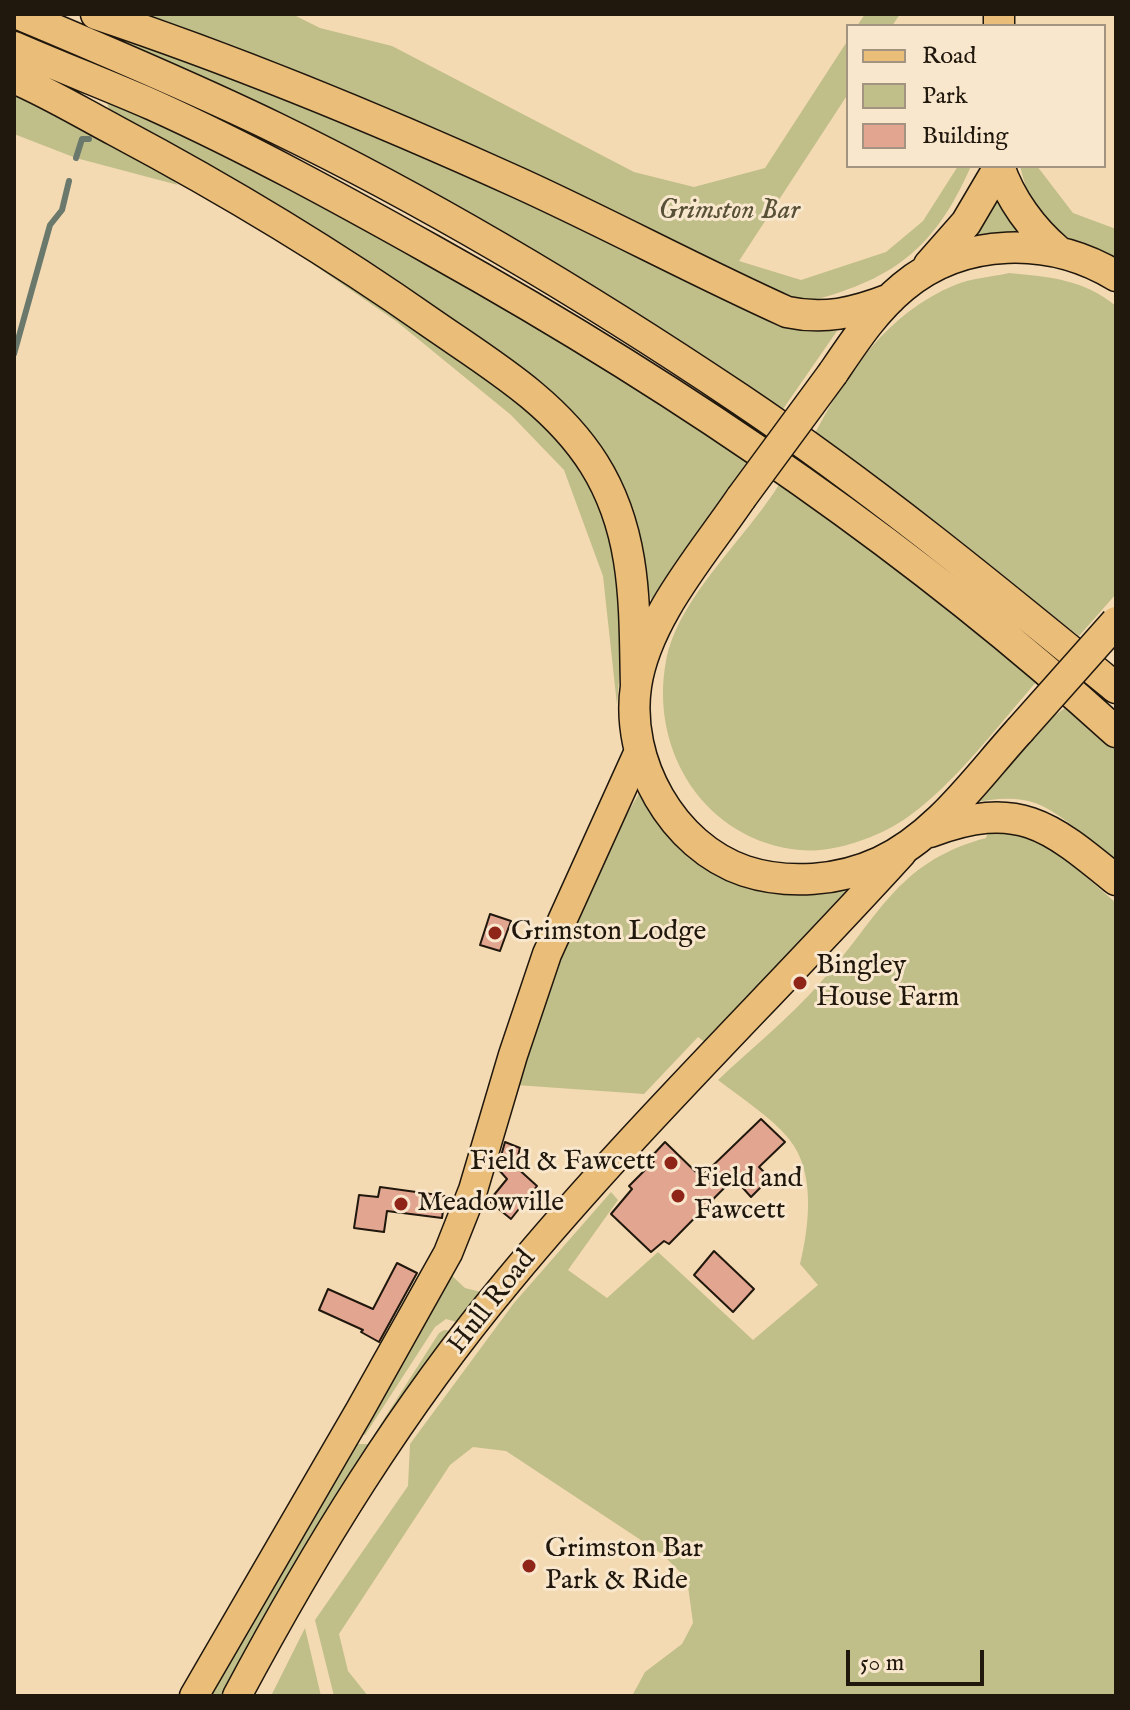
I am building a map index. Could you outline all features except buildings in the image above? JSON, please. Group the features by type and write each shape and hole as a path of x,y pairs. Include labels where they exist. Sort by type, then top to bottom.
{"highway":[{"path":"18,14 168,77 276,128 372,177 567,289 741,400 874,495 978,574 1116,688"},
{"path":"96,14 276,79 418,139 520,184 787,312 830,316 865,309 890,299"},
{"path":"14,47 156,107 339,199 525,302 629,364 852,518 950,592 1116,732"},
{"path":"14,78 209,180 372,281 527,390 575,437 595,465 611,496 631,562 639,751 654,790 676,820 717,857 743,870 773,878 803,880 859,871 915,842 976,818 999,817 1021,819 1055,832 1116,880"},
{"path":"636,687 658,620 741,498 870,320 919,276 966,223 998,168"},
{"path":"1000,168 1012,195 1032,225 1058,251"},
{"path":"919,276 960,257 1002,247 1022,246 1058,251 1113,273"},
{"path":"915,842 1116,622"}],"main road":[{"name":"Hull Road","path":"194,1696 448,1253 473,1190 547,954 639,751"},
{"name":"Hull Road","path":"237,1696 305,1573 389,1438 507,1281 585,1191 915,842"}],"green space":[{"name":"Grimston Bar","path":"140,14 292,14 320,28 392,46 634,172 694,187 765,168 846,43 846,97 739,261 801,280 886,252 923,221 957,168 970,168 942,220 907,258 862,284 804,303 385,112 219,41"},
{"path":"865,14 900,14 893,24 858,24"},
{"path":"109,29 387,135 810,330 837,331 781,412 106,36"},
{"path":"14,95 121,145 178,185 76,158 14,134"},
{"path":"106,99 233,159 493,295 748,460 651,600 641,552 590,435 111,116"},
{"path":"1021,168 1039,168 1073,213 1116,229 1116,261 1080,247 1053,228 1042,217"},
{"path":"994,195 1026,233 989,241 971,237"},
{"path":"263,230 506,386 579,460 604,507 625,605 617,705 603,576 564,470 511,415 396,321"},
{"path":"1009,273 1052,278 1078,285 1116,306 1116,594 1079,636 814,435 840,389 889,328 931,297 955,285"},
{"path":"780,483 847,531 1038,680 968,762 908,817 868,838 822,850 800,850 766,843 737,829 711,810 691,786 676,758 666,727 663,695 666,661 673,637 698,591"},
{"path":"1068,706 1116,749 1116,862 1065,821 1035,803 996,799 973,803 1028,734"},
{"path":"643,786 702,855 846,883 851,890 706,1043 698,1037 644,1094 516,1085 567,940 599,864"},
{"path":"988,832 1023,833 1053,848 1116,903 1116,1696 632,1696 645,1672 682,1644 693,1623 687,1579 662,1554 506,1451 473,1447 450,1465 339,1634 348,1671 368,1696 334,1696 315,1620 408,1486 410,1444 514,1303 611,1192 618,1200 568,1270 607,1298 658,1252 753,1340 818,1285 800,1264 808,1200 807,1183 798,1152 773,1123 718,1080 808,996 909,878 955,849 986,838"},
{"path":"448,1272 465,1288 485,1293 460,1323 446,1319 435,1327 365,1435 358,1434"},
{"path":"454,1331 262,1623 222,1696 206,1696 353,1444 368,1444 439,1333"},
{"path":"305,1628 321,1696 271,1696"}],"waterway":[{"path":"76,158 82,139 89,139"},
{"path":"14,354 50,225 62,210 69,181"}],"place":[{"name":"Grimston Lodge","path":"495,933"},
{"name":"Bingley House Farm","path":"800,983"},
{"name":"Field & Fawcett","path":"671,1163"},
{"name":"Field and Fawcett","path":"678,1196"},
{"name":"Meadowville","path":"401,1204"},
{"name":"Grimston Bar Park & Ride","path":"529,1566"}]}
